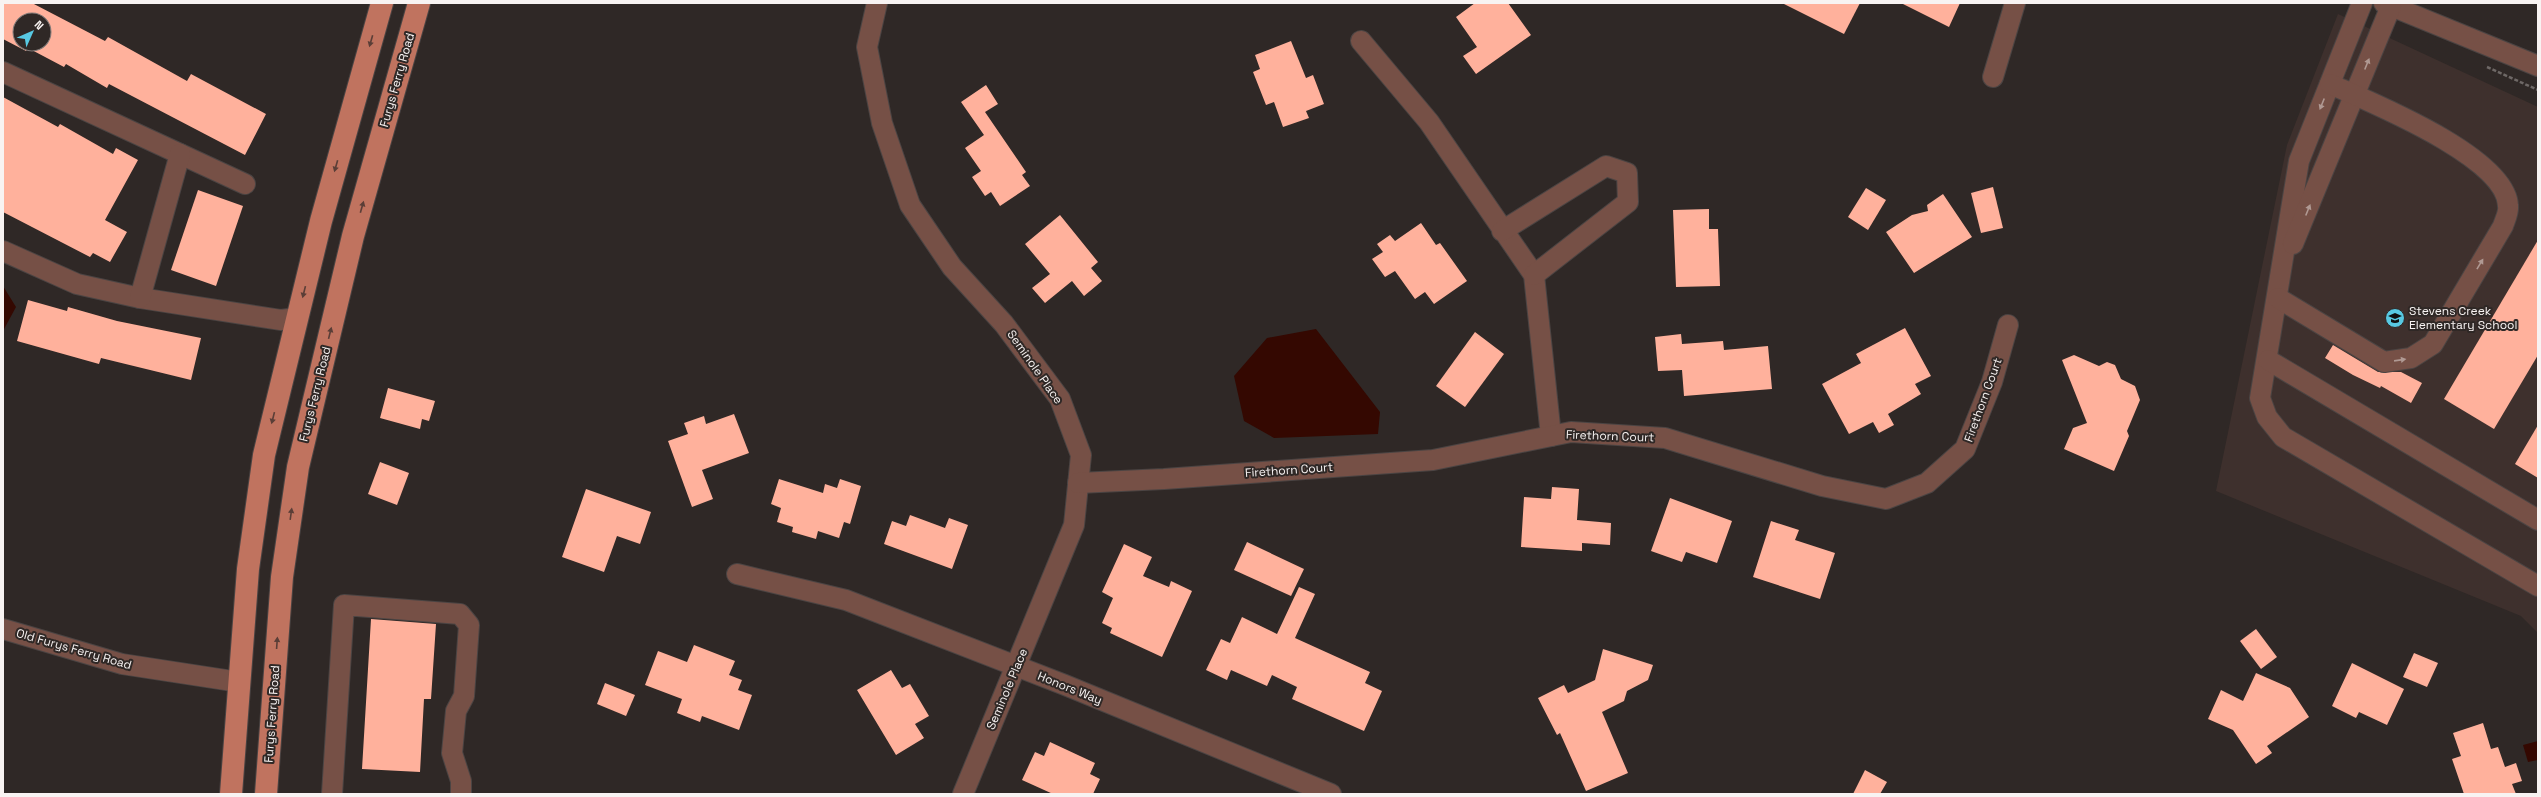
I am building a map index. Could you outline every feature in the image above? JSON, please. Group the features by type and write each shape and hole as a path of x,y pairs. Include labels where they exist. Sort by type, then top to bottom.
{"main road":[{"path":"231,794 248,569 264,454 321,221 382,3"},
{"name":"Furys Ferry Road","path":"266,794 282,578 298,467 353,236 419,3"}],"street":[{"name":"Seminole Place","path":"877,3 868,47 882,123 910,205 952,267 1004,324 1060,399 1081,455 1074,525 963,794"},
{"path":"1993,77 2015,3"},
{"path":"2362,3 2299,161 2268,360 2260,398 2267,417 2283,437 2538,586"},
{"path":"2281,272 2355,95 2387,4 2538,66"},
{"path":"1361,41 1429,122 1534,276 1551,436"},
{"path":"3,72 245,184"},
{"path":"2278,298 2384,362 2411,358 2433,344 2503,226 2508,206 2500,184 2485,167 2457,146 2330,84"},
{"path":"140,298 180,154"},
{"path":"1502,231 1606,166 1627,173 1628,202 1534,276"},
{"path":"3,251 77,284 140,298 281,320 297,318"},
{"name":"Firethorn Court","path":"1078,483 1164,479 1433,460 1571,432 1665,438 1822,486 1886,499 1927,483 1965,449 1992,382 2008,325"},
{"path":"2268,360 2538,520"},
{"name":"Honors Way","path":"737,574 846,600 1017,666 1331,794"},
{"path":"332,794 344,605 460,614 469,625 464,696 456,711 452,753 461,781 461,794"},
{"name":"Old Furys Ferry Road","path":"3,629 122,664 239,682"}],"shaded area":[{"name":"Stevens Creek Elementary School","path":"2338,14 2538,107 2538,633 2521,616 2216,491 2287,145"},
{"path":"3,286 16,307 3,331"},
{"path":"1316,329 1380,412 1378,434 1274,438 1244,421 1234,376 1267,338"},
{"path":"2538,741 2538,760 2528,762 2523,745"}],"building":[{"path":"3,3 32,3 49,12 12,12 12,44 3,39"},
{"path":"1475,3 1508,3 1531,35 1476,74 1463,56 1477,47 1456,17"},
{"path":"1782,3 1860,3 1844,34"},
{"path":"1901,3 1960,3 1949,27"},
{"path":"52,13 105,41 108,37 187,81 191,74 266,114 245,155 109,84 107,88 66,64 64,67 36,52 52,52"},
{"path":"1291,41 1306,78 1313,75 1324,104 1306,111 1309,118 1283,127 1274,102 1266,105 1253,72 1260,69 1255,55"},
{"path":"986,85 998,104 985,112 1026,172 1022,175 1030,186 1000,206 991,192 985,196 972,177 981,171 965,148 984,135 961,102"},
{"path":"3,97 58,127 60,124 113,154 116,148 138,160 105,220 127,232 110,262 93,253 90,257 3,212"},
{"path":"1993,187 2003,228 1981,233 1971,193"},
{"path":"1866,188 1886,200 1868,230 1848,217"},
{"path":"198,190 243,206 216,286 171,270"},
{"path":"1943,194 1972,237 1914,273 1886,232 1912,215 1928,211 1927,205"},
{"path":"1709,209 1709,229 1718,229 1720,286 1676,287 1673,210"},
{"path":"1060,215 1098,262 1091,268 1102,281 1084,296 1072,281 1045,303 1032,288 1050,274 1025,244"},
{"path":"1421,223 1436,245 1440,243 1467,281 1434,304 1425,292 1415,299 1395,271 1385,277 1372,259 1383,252 1377,244 1390,235 1395,241"},
{"path":"2538,240 2538,355 2494,429 2444,399"},
{"path":"28,300 67,311 68,307 117,321 201,338 191,380 101,358 99,364 17,341"},
{"path":"1905,328 1931,376 1915,384 1921,394 1888,414 1894,425 1879,433 1873,422 1849,434 1822,384 1861,363 1856,354"},
{"path":"1475,332 1504,354 1465,407 1436,386"},
{"path":"1681,334 1682,344 1723,341 1724,350 1768,346 1772,389 1684,396 1682,370 1658,371 1655,337"},
{"path":"2333,345 2378,372 2401,372 2422,383 2411,403 2381,386 2380,388 2353,375 2325,358"},
{"path":"2074,355 2099,366 2107,362 2115,365 2121,379 2135,386 2140,400 2127,431 2129,436 2114,471 2064,449 2073,428 2087,423 2062,360"},
{"path":"388,388 435,401 429,421 422,419 420,429 380,418"},
{"path":"734,414 749,453 702,470 713,499 692,507 668,441 688,434 684,423 704,416 706,424"},
{"path":"2538,425 2538,478 2515,464"},
{"path":"380,462 409,473 397,505 368,494"},
{"path":"779,479 823,493 825,484 837,488 840,479 861,486 850,524 844,522 839,538 818,531 816,539 792,532 793,527 777,522 781,508 771,504"},
{"path":"1552,487 1579,489 1577,520 1611,523 1610,545 1582,543 1582,551 1521,547 1524,497 1551,499"},
{"path":"586,489 651,512 640,544 617,536 604,572 562,557"},
{"path":"1670,498 1732,521 1717,563 1686,552 1682,562 1651,551"},
{"path":"910,515 945,528 949,518 968,525 952,569 884,544 892,521 906,526"},
{"path":"1771,521 1799,530 1795,540 1835,553 1820,599 1753,577"},
{"path":"1247,542 1304,569 1291,596 1234,570"},
{"path":"1124,544 1152,557 1143,576 1169,587 1171,581 1192,591 1162,657 1110,633 1112,628 1102,623 1113,598 1102,592"},
{"path":"1299,587 1315,594 1295,638 1370,672 1365,683 1382,691 1364,731 1292,699 1297,687 1272,675 1267,686 1231,670 1227,680 1206,670 1221,639 1230,643 1242,617 1277,634"},
{"path":"371,619 436,624 431,699 424,699 420,772 362,769"},
{"path":"2256,629 2277,657 2261,669 2240,641"},
{"path":"694,645 735,661 729,675 742,680 738,690 752,695 739,730 702,716 700,722 677,713 682,699 645,685 658,651 687,662"},
{"path":"1603,649 1653,665 1648,680 1627,691 1624,701 1602,712 1628,773 1586,791 1560,733 1557,735 1538,698 1564,685 1568,693 1595,680"},
{"path":"2414,653 2438,663 2427,687 2403,677"},
{"path":"2352,663 2404,689 2387,725 2359,712 2356,718 2332,706"},
{"path":"891,670 902,688 910,684 929,716 915,724 924,738 896,755 857,690"},
{"path":"2256,673 2290,688 2309,717 2267,746 2272,753 2256,764 2233,730 2208,719 2221,690 2243,701"},
{"path":"605,683 635,695 626,716 597,704"},
{"path":"2483,723 2491,749 2498,747 2505,767 2516,763 2522,781 2512,784 2516,794 2464,794 2452,759 2461,756 2453,733"},
{"path":"1050,742 1095,763 1090,774 1100,779 1093,794 1053,794 1022,780 1035,752 1044,756"},
{"path":"1865,770 1887,782 1880,794 1853,794"}],"place":[{"name":"Stevens Creek Elementary School","path":"2395,318"}]}
